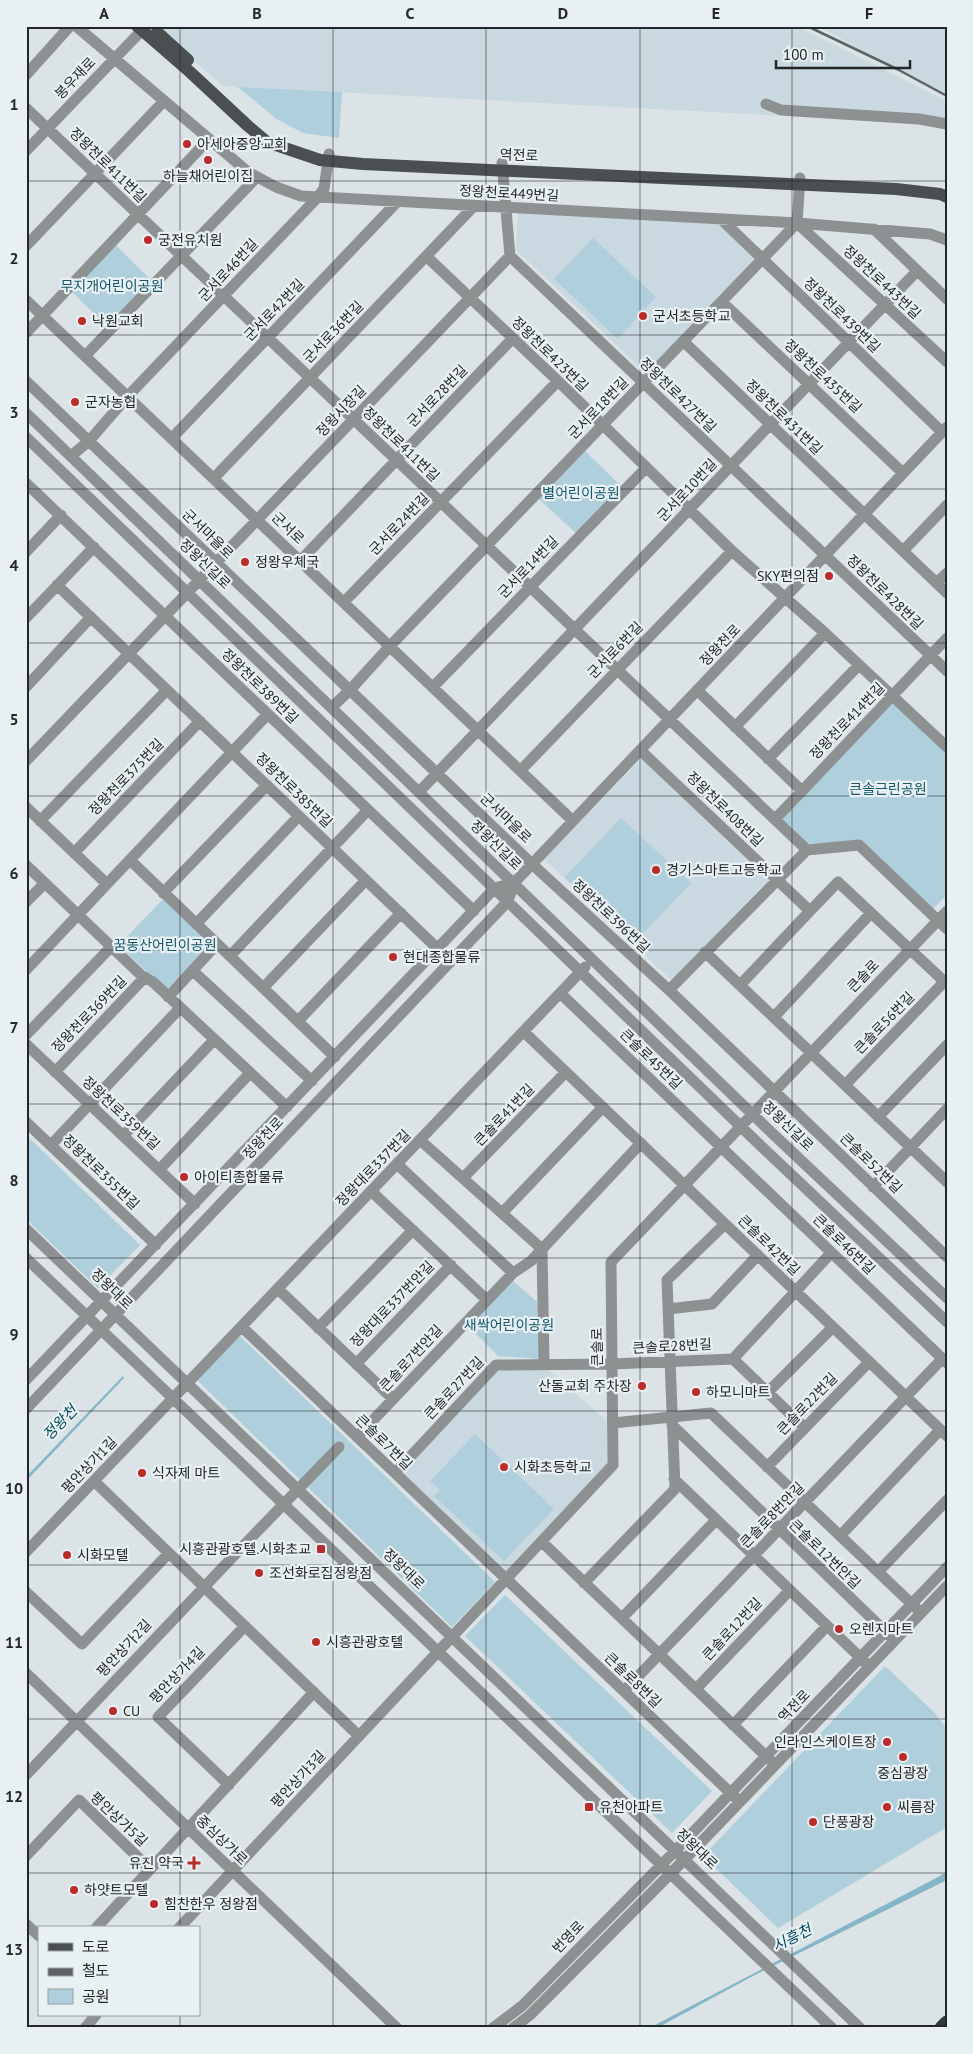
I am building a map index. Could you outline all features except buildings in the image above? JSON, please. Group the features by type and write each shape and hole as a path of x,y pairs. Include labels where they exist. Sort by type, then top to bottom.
{"highway":[{"path":"942,2028 947,2024"}],"main road":[{"name":"역전로","path":"143,27 174,46 256,124 295,147 328,157 360,157 800,182 896,189 940,194 947,197"},
{"name":"역전로","path":"800,182 900,182 934,186 947,190"}],"street":[{"path":"26,75 70,26"},
{"name":"정왕천로449번길","path":"76,26 210,140 257,177 295,194 317,198 797,223 930,234 947,240"},
{"name":"봉우재로","path":"26,151 143,27"},
{"path":"26,246 164,101"},
{"path":"766,104 781,110 920,119 947,124"},
{"name":"정왕천로411번길","path":"26,108 807,850"},
{"path":"26,333 210,140"},
{"name":"군서로46번길","path":"128,396 317,198 324,189 328,157"},
{"path":"502,166 510,256"},
{"path":"85,356 257,177"},
{"path":"797,223 800,182"},
{"name":"군서로42번길","path":"172,438 397,202"},
{"name":"군서로36번길","path":"214,478 474,206"},
{"name":"정왕천로439번길","path":"721,219 848,343 944,430"},
{"name":"군서로18번길","path":"390,646 797,223"},
{"name":"정왕천로443번길","path":"797,223 947,362"},
{"path":"874,229 947,298"},
{"name":"정왕천로423번길","path":"426,256 558,381 689,511 825,633 947,747"},
{"name":"정왕시장길","path":"26,761 510,256"},
{"name":"정왕천로427번길","path":"510,256 825,555"},
{"name":"군서로10번길","path":"478,730 917,271"},
{"name":"군서로","path":"26,300 573,820"},
{"name":"정왕천로435번길","path":"722,302 903,473"},
{"name":"군서로28번길","path":"300,561 513,338"},
{"name":"정왕천로431번길","path":"683,341 947,593"},
{"name":"군서마을로","path":"26,381 532,864"},
{"name":"군서로24번길","path":"344,602 558,381"},
{"path":"71,456 89,441 128,396"},
{"name":"정왕신길로","path":"26,413 753,1114 947,1298"},
{"name":"정왕천로","path":"26,1409 508,901 514,883 944,430"},
{"path":"26,437 947,1322"},
{"name":"군서로14번길","path":"433,687 646,468"},
{"name":"정왕천로389번길","path":"27,484 474,911"},
{"path":"903,551 947,506"},
{"path":"26,552 61,515"},
{"path":"26,618 94,547"},
{"name":"군서로6번길","path":"521,770 732,551"},
{"name":"정왕천로428번길","path":"825,555 947,671"},
{"path":"937,583 947,573"},
{"path":"58,585 129,654"},
{"path":"26,687 91,617"},
{"path":"735,727 825,633"},
{"name":"정왕천로414번길","path":"775,819 947,638"},
{"path":"332,707 390,646"},
{"name":"정왕천로385번길","path":"129,654 438,949"},
{"path":"768,759 859,665"},
{"path":"40,821 167,690"},
{"path":"697,690 802,791"},
{"path":"26,970 268,714"},
{"name":"정왕천로375번길","path":"74,853 200,721"},
{"path":"419,792 478,730"},
{"name":"정왕천로408번길","path":"640,750 810,911"},
{"path":"163,893 267,785"},
{"path":"26,807 107,884"},
{"path":"230,956 368,810"},
{"path":"196,924 299,816"},
{"path":"669,990 807,850 859,846 947,929"},
{"path":"130,860 335,1056"},
{"name":"정왕천로396번길","path":"532,864 669,990 774,1091"},
{"name":"정왕천로369번길","path":"26,865 287,1107"},
{"path":"263,988 366,880"},
{"path":"740,985 838,882 946,983"},
{"path":"26,902 44,883"},
{"path":"495,888 514,883"},
{"name":"정왕천로","path":"26,1380 495,888"},
{"name":"큰솔로","path":"438,1652 614,1465 611,1262 947,910"},
{"path":"298,1021 400,913"},
{"path":"774,1017 871,913"},
{"path":"168,996 194,971 217,944"},
{"path":"26,1035 112,946"},
{"path":"706,952 845,1086 946,1179"},
{"name":"정왕대로337번길","path":"173,1398 594,959"},
{"path":"194,971 312,1081"},
{"name":"정왕천로369번길","path":"55,1072 145,977"},
{"name":"큰솔로56번길","path":"845,1086 946,983"},
{"name":"큰솔로45번길","path":"560,994 721,1147"},
{"path":"51,1145 180,1008"},
{"path":"524,1032 684,1185"},
{"path":"123,1136 214,1040"},
{"name":"정왕천로359번길","path":"26,1044 195,1204"},
{"path":"878,1117 947,1045"},
{"name":"큰솔로41번길","path":"463,1178 566,1072"},
{"path":"159,1170 250,1073"},
{"name":"큰솔로52번길","path":"774,1091 947,1257"},
{"path":"502,1213 603,1108"},
{"path":"873,1187 947,1109"},
{"name":"정왕천로355번길","path":"26,1122 156,1245"},
{"path":"420,1140 542,1248 544,1363"},
{"name":"큰솔로7번안길","path":"339,1447 355,1435 393,1399 513,1273 531,1260 641,1143"},
{"name":"큰솔로46번길","path":"721,1147 944,1361"},
{"path":"397,1164 513,1273"},
{"name":"큰솔로42번길","path":"684,1185 944,1433"},
{"path":"371,1191 487,1300"},
{"path":"584,1582 675,1489 667,1280 725,1224"},
{"name":"정왕대로","path":"26,1228 860,2028"},
{"path":"318,1328 413,1230"},
{"path":"805,1428 733,1359 831,1253"},
{"path":"668,1310 712,1304 758,1255"},
{"path":"26,1258 832,2028"},
{"name":"정왕대로337번안길","path":"356,1364 451,1265"},
{"name":"정왕대로337번안길","path":"278,1289 393,1399"},
{"name":"큰솔로7번길","path":"242,1327 506,1579"},
{"path":"768,1392 833,1327"},
{"name":"큰솔로28번길","path":"612,1364 670,1360 733,1359"},
{"name":"큰솔로8번안길","path":"624,1692 906,1397 944,1361"},
{"name":"큰솔로22번길","path":"767,1467 869,1362"},
{"name":"큰솔로27번길","path":"395,1472 496,1364 612,1364"},
{"name":"평안상가1길","path":"26,1552 173,1398"},
{"path":"613,1423 672,1421 711,1413 921,1613"},
{"name":"큰솔로12번안길","path":"672,1421 779,1529 894,1640"},
{"path":"840,1536 944,1433"},
{"name":"평안상가2길","path":"26,1775 204,1586 339,1447"},
{"path":"674,1479 870,1666"},
{"path":"94,1481 359,1736"},
{"path":"878,1572 947,1500"},
{"path":"622,1618 716,1520"},
{"path":"542,1542 775,1765"},
{"path":"26,1592 82,1644 169,1553"},
{"name":"역전로","path":"661,1864 947,1567"},
{"name":"큰솔로8번길","path":"506,1579 740,1802"},
{"name":"역전로","path":"670,1874 947,1586"},
{"name":"큰솔로12번길","path":"696,1689 790,1590"},
{"name":"평안상가4길","path":"229,1785 158,1717 245,1626"},
{"path":"733,1725 827,1626"},
{"name":"평안상가3길","path":"181,1926 438,1652"},
{"name":"중심상가로","path":"26,1673 397,2028"},
{"path":"98,1926 314,1692"},
{"name":"평안상가5길","path":"26,1856 79,1800 150,1869"},
{"name":"번영로","path":"493,2028 522,2006 661,1864"},
{"name":"번영로","path":"513,2028 530,2015 670,1874"},
{"path":"26,1924 38,1935"},
{"path":"85,2028 95,2016"}],"shaded area":[{"path":"797,26 947,101 947,127 936,124 223,86 155,27"},
{"path":"817,26 947,26 947,95"},
{"name":"군서초등학교","path":"518,213 719,222 756,258 646,373 516,250"},
{"name":"경기스마트고등학교","path":"641,759 768,880 671,980 544,859"},
{"name":"시화초등학교","path":"546,1368 607,1421 607,1463 506,1570 401,1471 496,1370"},
{"path":"123,1376 124,1378 26,1481 26,1477"},
{"path":"947,1871 947,1879 943,1882 753,1976 657,2028 649,2028 940,1876"}],"green space":[{"path":"238,87 342,92 339,138 303,133 275,118"},
{"path":"593,238 656,297 618,339 554,279"},
{"name":"무지개어린이공원","path":"116,245 153,282 108,327 71,291"},
{"name":"별어린이공원","path":"585,451 622,487 577,534 539,499"},
{"name":"큰솔근린공원","path":"892,700 947,752 947,895 933,909 862,841 805,844 779,819"},
{"path":"621,818 691,883 635,942 565,877"},
{"name":"꿈동산어린이공원","path":"163,899 211,944 166,990 119,945"},
{"path":"26,1135 140,1245 98,1288 26,1219"},
{"name":"새싹어린이공원","path":"513,1281 537,1302 539,1359 498,1356 468,1326"},
{"path":"240,1336 495,1582 452,1627 197,1380"},
{"path":"475,1434 554,1509 504,1561 434,1496 440,1490 430,1481"},
{"path":"505,1595 712,1791 672,1833 465,1636"},
{"path":"885,1666 933,1711 947,1729 947,1827 778,1928 703,1856"}],"railway":[{"path":"807,26 897,69 947,96"}],"place":[{"name":"아세아중앙교회","path":"187,144"},
{"name":"하늘채어린이집","path":"208,160"},
{"name":"궁전유치원","path":"148,240"},
{"name":"군서초등학교","path":"643,316"},
{"name":"낙원교회","path":"82,321"},
{"name":"군자농협","path":"75,402"},
{"name":"정왕우체국","path":"245,562"},
{"name":"SKY편의점","path":"829,576"},
{"name":"경기스마트고등학교","path":"656,870"},
{"name":"현대종합물류","path":"393,957"},
{"name":"아이티종합물류","path":"184,1177"},
{"name":"산돌교회 주차장","path":"642,1386"},
{"name":"하모니마트","path":"696,1392"},
{"name":"시화초등학교","path":"504,1467"},
{"name":"식자제 마트","path":"142,1473"},
{"name":"시흥관광호텔.시화초교","path":"321,1549"},
{"name":"시화모텔","path":"67,1555"},
{"name":"조선화로집정왕점","path":"259,1573"},
{"name":"오렌지마트","path":"839,1629"},
{"name":"시흥관광호텔","path":"316,1642"},
{"name":"CU","path":"113,1711"},
{"name":"인라인스케이트장","path":"887,1742"},
{"name":"중심광장","path":"903,1757"},
{"name":"유천아파트","path":"589,1807"},
{"name":"씨름장","path":"887,1807"},
{"name":"단풍광장","path":"813,1822"},
{"name":"유진 약국","path":"194,1863"},
{"name":"하얏트모텔","path":"74,1890"},
{"name":"힘찬한우 정왕점","path":"154,1904"}],"water label":[{"name":"정왕천","path":"60,1423"},
{"name":"시흥천","path":"792,1938"}]}
